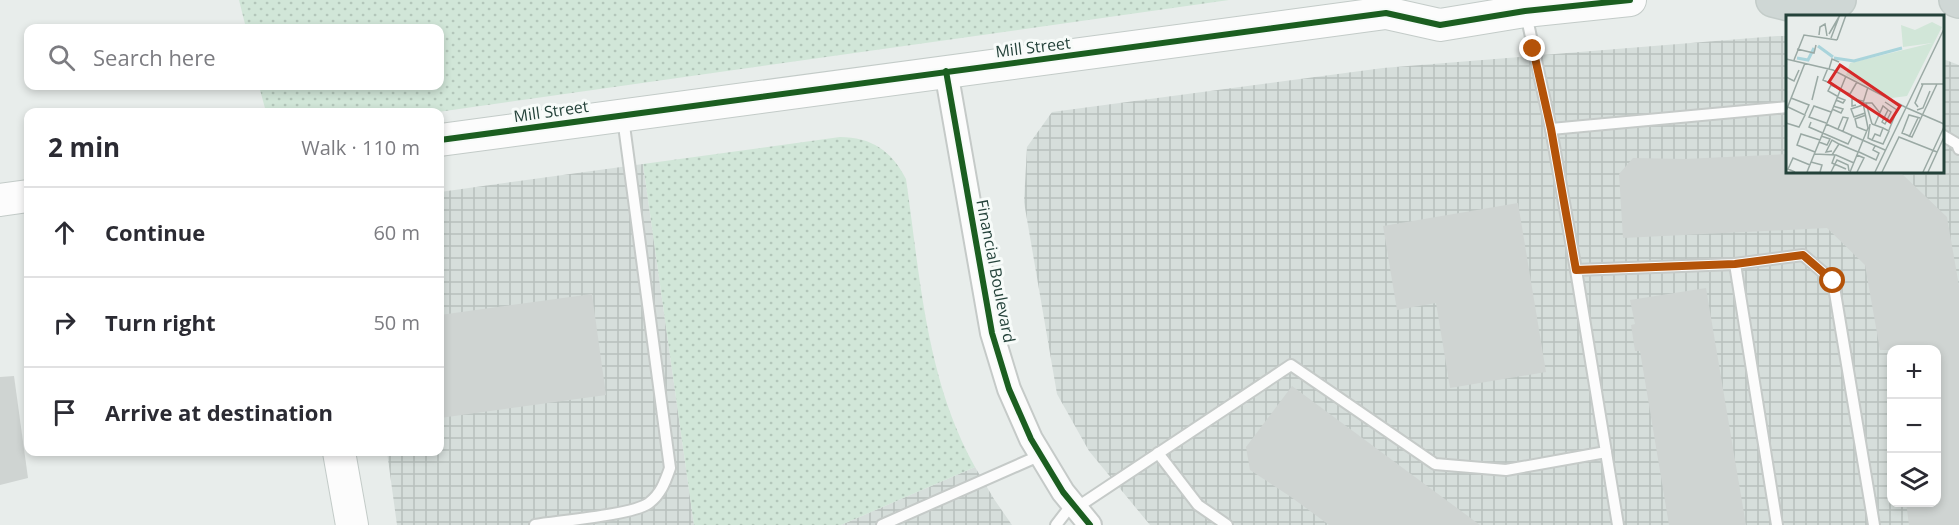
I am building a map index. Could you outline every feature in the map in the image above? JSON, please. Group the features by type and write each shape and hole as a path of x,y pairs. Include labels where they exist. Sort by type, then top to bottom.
{"main road":[{"name":"Mill Street","path":"444,139 1398,7 1440,25 1526,11 1630,0"},
{"path":"1773,0 1793,5 1839,0"},
{"path":"0,200 24,196"},
{"path":"340,456 351,525"}],"street":[{"name":"Financial Boulevard","path":"946,71 992,333 1009,389 1031,439 1063,492 1079,512"}],"lane":[{"path":"1526,11 1551,129 1618,525"},
{"path":"1551,129 1786,107"},
{"path":"535,525 629,511 648,504 664,488 670,468 622,115"},
{"path":"1944,136 1956,144 1959,149"},
{"path":"1576,270 1735,264 1803,255 1833,281 1874,525"},
{"path":"1735,264 1778,525"},
{"path":"1056,525 1079,512 1158,453 1291,364 1435,464 1506,470 1606,452"},
{"path":"1158,453 1198,505 1227,525"},
{"path":"882,525 1041,455"}],"shaded area":[{"path":"1786,36 1786,172 1944,172 1944,59 1959,65 1959,525 1150,525 1089,451 1057,394 1024,202 1027,147 1052,112 1383,68"},
{"path":"643,164 694,525 397,525 388,456 444,456 444,191"},
{"path":"975,467 1012,525 841,525"}],"green space":[{"path":"239,0 1229,0 444,111 444,108 265,108 260,90 444,90 444,24 245,24"},
{"path":"840,137 871,143 887,153 906,179 921,290 935,363 959,434 975,467 841,525 694,525 643,164"}],"building":[{"path":"1786,154 1786,172 1900,172 1947,217 1959,286 1959,525 1909,525 1907,507 1941,507 1941,345 1887,345 1887,350 1880,350 1865,265 1827,228 1623,238 1619,174 1633,158 1684,159"},
{"path":"1518,203 1546,372 1450,388 1436,303 1397,310 1383,226"},
{"path":"1706,288 1746,525 1669,525 1640,351 1635,351 1631,325 1635,324 1630,300"},
{"path":"592,294 606,395 444,417 444,314"},
{"path":"14,376 28,478 0,485 0,377"},
{"path":"1292,386 1480,525 1329,525 1250,470 1246,447"}],"cycle path":[{"path":"444,139 1386,13 1440,25 1525,11 1630,0"},
{"path":"946,71 992,333 1009,389 1031,439 1063,492 1090,525"}],"route":[{"path":"1533,49 1551,129 1576,270 1735,264 1803,255 1833,281"}]}
